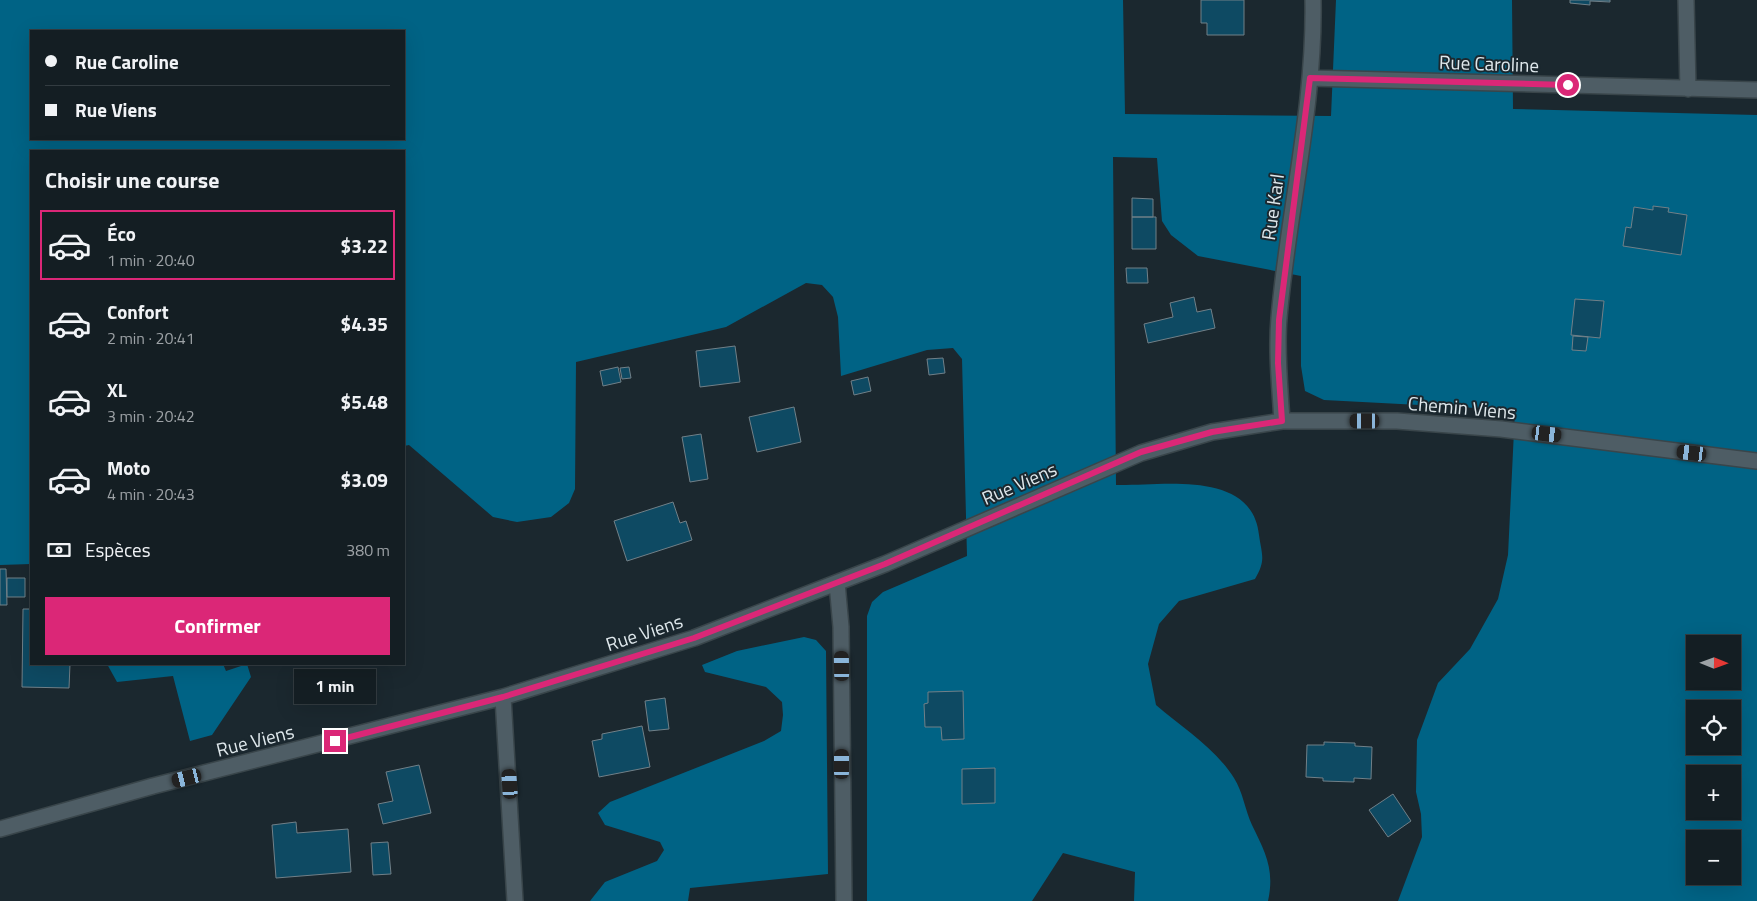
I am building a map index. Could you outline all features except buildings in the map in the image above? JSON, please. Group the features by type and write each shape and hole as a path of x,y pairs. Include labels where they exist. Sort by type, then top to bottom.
{"street":[{"name":"Rue Karl","path":"1282,421 1278,363 1279,320 1310,78 1314,34 1313,0"},
{"path":"1686,0 1688,89"},
{"name":"Rue Caroline","path":"1310,78 1757,90"},
{"name":"Chemin Viens","path":"1282,421 1397,422 1468,426 1757,460"},
{"name":"Rue Viens","path":"0,830 153,786 503,697 694,638 837,583 1141,452 1212,432 1282,421"},
{"path":"837,583 841,626 844,901"},
{"path":"503,697 511,801 515,901"}],"shaded area":[{"path":"0,0 1123,0 1125,114 1331,116 1336,0 1512,0 1513,109 1757,115 1757,901 1398,901 1422,837 1421,814 1416,792 1417,740 1438,683 1470,649 1498,599 1508,555 1515,410 1324,400 1305,391 1301,366 1301,276 1198,256 1171,235 1162,221 1157,158 1113,157 1116,485 1180,484 1223,490 1240,499 1253,514 1259,535 1262,558 1261,567 1255,579 1179,601 1159,624 1148,664 1156,705 1218,757 1237,783 1268,861 1270,890 1268,901 1134,901 1135,872 1063,853 1032,901 867,901 867,616 872,602 883,592 967,556 962,359 953,348 927,350 841,376 838,317 833,297 822,285 806,283 726,327 576,362 575,489 569,503 551,517 517,522 493,517 409,445 405,446 405,150 30,150 30,564 0,565"},
{"path":"804,637 816,640 826,651 828,874 690,888 688,901 590,901 605,882 657,861 664,850 660,842 605,825 598,813 610,802 764,741 781,731 782,702 766,687 705,672 702,665 737,651"},
{"path":"108,665 223,665 226,671 247,665 251,677 212,735 190,741 173,676 117,682"}],"route":[{"path":"335,741 503,697 694,638 885,564 1141,452 1212,432 1282,421 1278,363 1279,320 1293,200 1307,117 1310,78 1568,85"}]}
